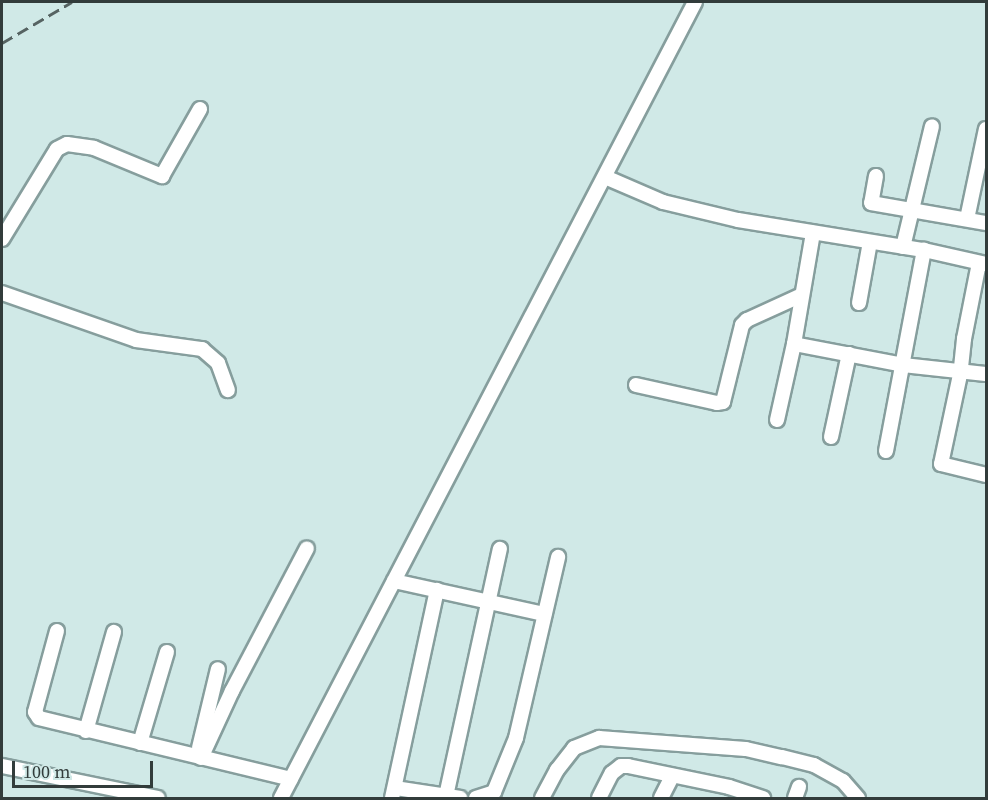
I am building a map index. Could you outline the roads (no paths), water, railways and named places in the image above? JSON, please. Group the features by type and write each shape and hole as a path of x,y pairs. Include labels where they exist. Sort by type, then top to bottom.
{"street":[{"path":"280,798 695,2"},
{"path":"2,239 57,149 67,144 94,148 162,176 200,109"},
{"path":"903,247 932,126"},
{"path":"967,219 987,129"},
{"path":"876,176 871,203 987,223"},
{"path":"605,177 663,202 738,220 924,250 983,264 964,339 962,370 941,464 987,475"},
{"path":"777,420 794,344 813,233"},
{"path":"859,303 870,242"},
{"path":"886,451 924,250"},
{"path":"2,293 135,340 202,349 218,363 228,390"},
{"path":"636,385 717,403 723,402 742,325 747,320 802,295"},
{"path":"794,344 903,365 962,370 987,375"},
{"path":"831,437 849,354"},
{"path":"199,758 307,548"},
{"path":"446,796 500,549"},
{"path":"476,798 494,792 516,738 558,557"},
{"path":"394,581 544,614"},
{"path":"437,590 393,793 460,798"},
{"path":"57,630 35,712 47,722 291,779"},
{"path":"86,731 114,632"},
{"path":"140,743 167,652"},
{"path":"199,758 218,669"},
{"path":"542,798 557,770 574,748 599,738 747,749 782,757 814,765 843,781 858,798"},
{"path":"2,766 158,798"},
{"path":"599,798 612,773 621,766 672,776 726,793 763,798"},
{"path":"661,798 672,776"}],"railway":[{"path":"2,43 72,2"}]}
